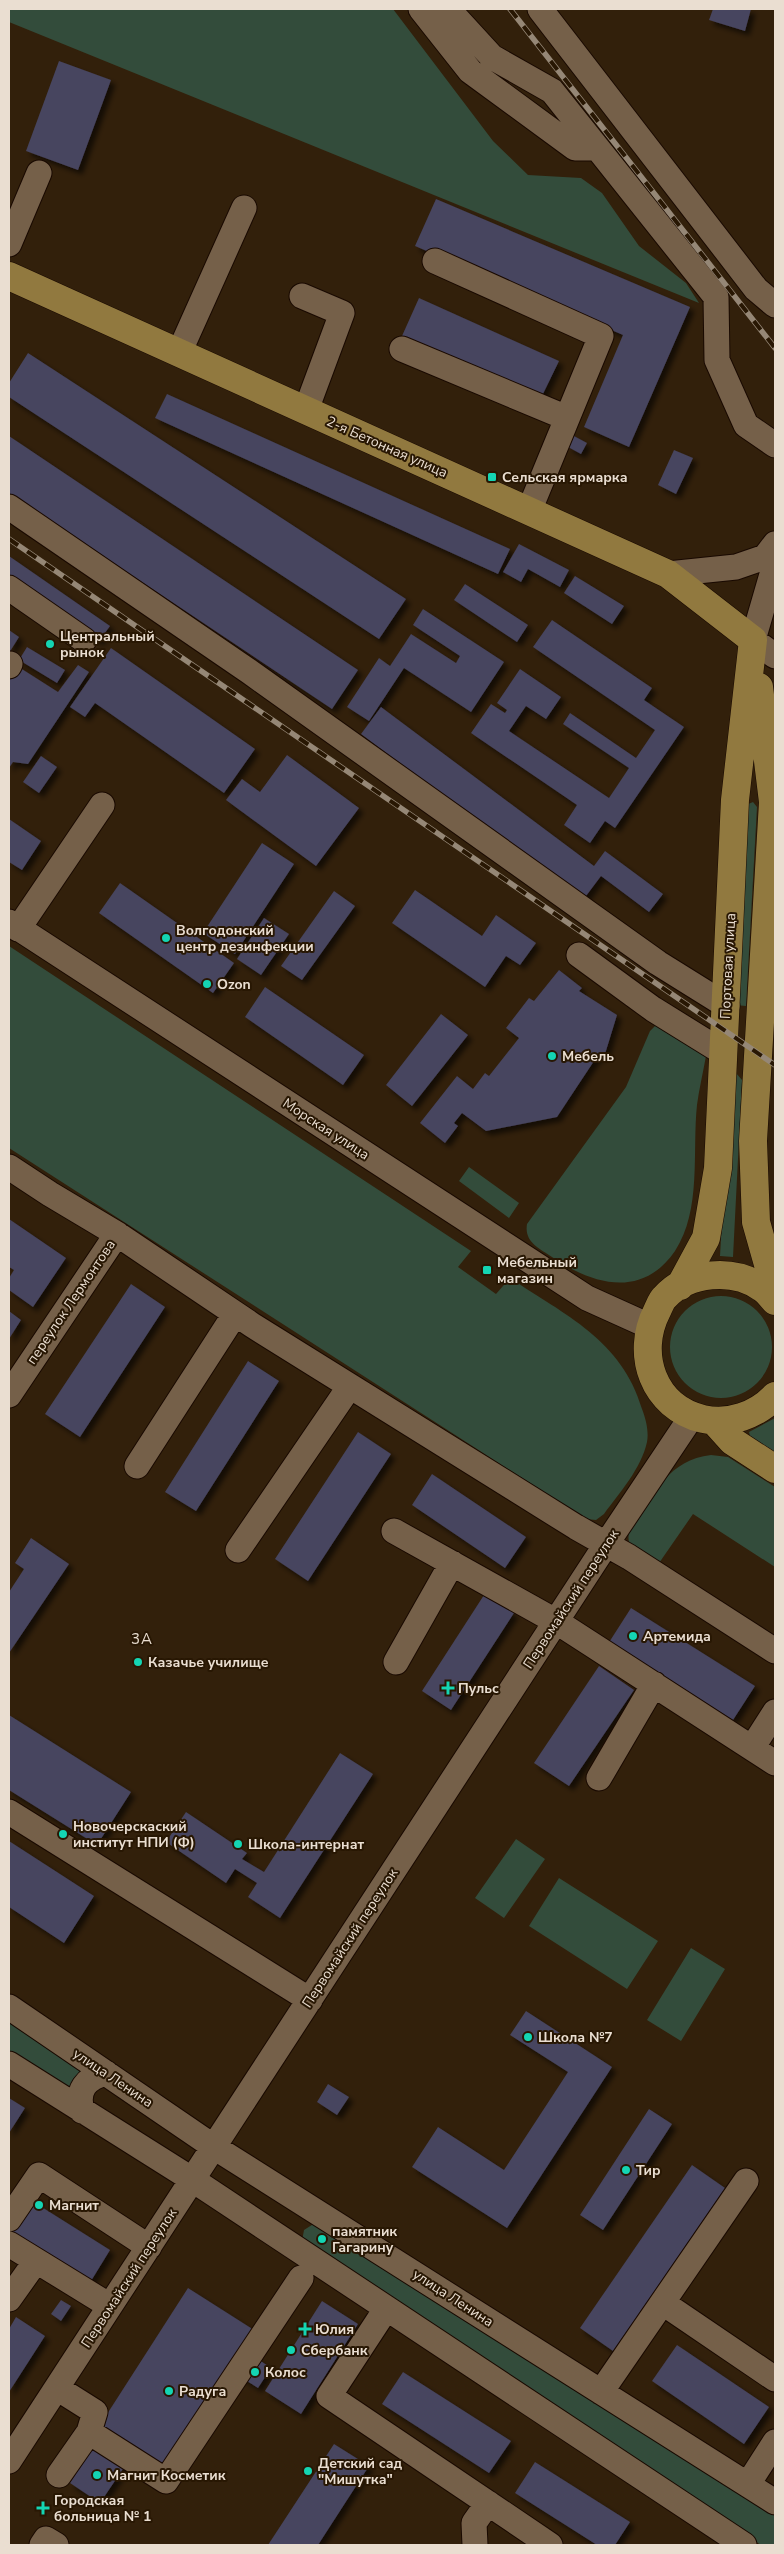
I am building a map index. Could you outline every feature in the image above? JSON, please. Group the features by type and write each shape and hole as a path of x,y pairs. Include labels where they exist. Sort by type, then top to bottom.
{"main road":[{"name":"2-я Бетонная улица","path":"9,276 668,574 753,640"},
{"name":"Портовая улица","path":"680,1286 706,1238 718,1168 727,1006 735,800 753,640"},
{"name":"Портовая улица","path":"753,640 773,802 767,1027 752,1141 756,1222 775,1289"},
{"path":"735,800 748,792 760,792 773,802"},
{"path":"775,1301 762,1288 735,1276 705,1276 680,1286 664,1298 649,1326 647,1358 653,1378 668,1400 703,1419 732,1441 775,1469"},
{"path":"703,1419 743,1418 775,1396"}],"street":[{"path":"421,9 470,71 575,148 597,148"},
{"path":"448,9 492,57 552,91 716,297 717,360 746,425 775,445"},
{"path":"540,9 756,290 775,304"},
{"path":"9,244 39,174"},
{"path":"179,353 244,208"},
{"path":"435,260 601,336 529,511"},
{"path":"302,296 342,313 306,410"},
{"path":"402,349 567,418"},
{"path":"9,507 258,678 658,963 727,1006"},
{"path":"668,574 736,567 765,557 775,544"},
{"name":"Портовая улица","path":"753,640 775,564"},
{"path":"9,588 84,640"},
{"path":"753,640 775,656"},
{"path":"13,925 102,805"},
{"name":"Морская улица","path":"13,925 587,1298 649,1326"},
{"path":"579,955 650,1016 724,1053"},
{"path":"9,1167 117,1234 235,1314 576,1527 607,1543 775,1651"},
{"name":"переулок Лермонтова","path":"9,1395 117,1234"},
{"path":"137,1466 235,1314"},
{"path":"238,1550 350,1386"},
{"name":"Первомайский переулок","path":"9,2461 607,1543 703,1419"},
{"path":"394,1531 557,1622 775,1762"},
{"path":"396,1662 452,1563"},
{"path":"599,1778 654,1684"},
{"path":"752,1748 775,1712"},
{"path":"9,1812 310,2000"},
{"name":"улица Ленина","path":"9,2007 214,2147 775,2502"},
{"path":"9,2064 193,2180 744,2545"},
{"path":"82,2111 80,2095 83,2085 91,2078 106,2073"},
{"path":"9,2219 39,2175 149,2247"},
{"path":"601,2392 746,2182"},
{"path":"9,2244 110,2306"},
{"path":"9,2300 36,2261"},
{"path":"89,2432 166,2481 301,2278"},
{"path":"663,2303 775,2379"},
{"path":"386,2309 329,2396 550,2545"},
{"path":"57,2388 95,2412 89,2432 59,2475"},
{"path":"748,2484 775,2442"},
{"path":"475,2545 474,2524 488,2503"},
{"path":"42,2545 46,2538 56,2545"}],"green space":[{"path":"9,9 393,9 493,141 528,175 581,178 602,193 639,246 686,283 699,303 9,22"},
{"path":"753,802 757,807 746,1006 735,1005 746,805"},
{"path":"9,946 471,1251 458,1267 496,1294 510,1278 571,1318 606,1347 621,1365 633,1385 645,1417 648,1434 640,1462 604,1514 596,1520 586,1519 9,1148"},
{"path":"655,1026 662,1028 706,1056 697,1105 693,1199 683,1235 675,1251 662,1266 648,1276 632,1281 600,1280 568,1267 534,1244 528,1235 527,1224 626,1087 650,1031"},
{"path":"736,1073 742,1080 733,1257 720,1256 730,1079"},
{"path":"469,1167 519,1203 509,1218 459,1181"},
{"path":"721,1296 731,1297 750,1304 764,1318 771,1337 771,1357 764,1376 750,1390 731,1397 721,1398 711,1397 692,1390 678,1376 671,1357 670,1347 671,1337 678,1318 692,1304 711,1297"},
{"path":"775,1418 775,1452 750,1436 749,1432"},
{"path":"711,1455 728,1457 775,1487 775,1567 693,1514 657,1566 637,1553 630,1544 629,1533 653,1494 671,1473 682,1464 696,1458"},
{"path":"516,1839 545,1859 504,1918 475,1898"},
{"path":"559,1878 658,1941 627,1989 529,1926"},
{"path":"691,1948 725,1969 681,2041 647,2020"},
{"path":"9,2010 85,2069 74,2084 64,2090 9,2053"},
{"path":"315,2223 775,2513 775,2545 761,2545 309,2251 302,2241 304,2230"}],"building":[{"path":"713,9 751,9 745,31 709,20"},
{"path":"59,61 111,80 78,170 26,151"},
{"path":"436,199 690,307 629,447 584,427 623,335 415,246"},
{"path":"419,298 559,361 541,398 402,336"},
{"path":"28,353 406,599 379,639 9,397 9,383"},
{"path":"167,394 510,549 498,574 155,418"},
{"path":"9,436 358,670 332,709 9,493"},
{"path":"574,436 587,443 581,454 568,447"},
{"path":"674,450 693,458 676,494 658,485"},
{"path":"519,544 569,570 560,587 528,569 521,582 503,572"},
{"path":"9,556 110,626 99,641 9,579"},
{"path":"575,576 624,606 612,624 564,593"},
{"path":"465,584 528,625 517,642 454,600"},
{"path":"423,609 504,662 471,712 404,668 369,721 347,707 379,658 390,666 411,634 456,663 460,656 413,625"},
{"path":"552,620 652,688 644,700 684,727 615,828 605,821 590,843 564,825 577,805 471,733 491,704 505,713 507,710 497,703 520,669 561,697 546,719 526,706 509,731 609,798 629,768 563,724 570,713 636,758 655,730 533,647"},
{"path":"9,630 19,637 9,653"},
{"path":"27,647 65,670 57,683 19,660"},
{"path":"111,648 255,749 224,793 95,703 85,717 70,707"},
{"path":"14,664 58,692 78,665 89,672 28,764 13,762 9,768 9,672"},
{"path":"381,707 594,866 605,851 663,894 649,912 601,876 583,900 361,734"},
{"path":"287,755 359,808 316,866 226,800 242,779 260,792"},
{"path":"41,756 57,767 39,793 23,782"},
{"path":"9,819 41,841 22,870 9,862"},
{"path":"262,843 294,864 235,954 203,933"},
{"name":"Волгодонский центр дезинфекции","path":"120,883 234,963 213,993 99,913"},
{"path":"415,890 482,936 496,915 536,943 520,965 506,956 485,987 392,923"},
{"path":"334,891 355,906 302,980 281,966"},
{"path":"264,918 289,934 261,975 237,959"},
{"name":"Мебель","path":"559,970 582,988 579,991 617,1015 605,1054 596,1058 557,1117 486,1131 462,1113 454,1123 458,1126 445,1143 420,1123 457,1076 473,1089 485,1073 489,1076 519,1038 506,1028 529,998 534,1001"},
{"path":"265,987 364,1055 343,1085 245,1017"},
{"path":"441,1014 468,1035 412,1106 386,1085"},
{"path":"9,1219 66,1258 33,1307 9,1290 9,1278 14,1270 9,1267"},
{"path":"131,1284 165,1307 80,1437 45,1414"},
{"path":"9,1311 21,1320 9,1339"},
{"path":"248,1361 279,1381 196,1511 165,1492"},
{"path":"358,1432 391,1454 308,1581 275,1559"},
{"path":"432,1474 526,1537 505,1568 412,1505"},
{"path":"31,1538 69,1564 9,1653 9,1592 24,1569 15,1563"},
{"path":"484,1595 514,1613 451,1710 422,1691"},
{"path":"631,1608 755,1686 733,1720 638,1660 606,1647"},
{"path":"599,1666 634,1690 569,1786 534,1763"},
{"path":"9,1715 131,1792 97,1845 9,1790"},
{"path":"340,1753 373,1774 280,1918 248,1897 257,1883 235,1869 226,1883 166,1842 186,1812 247,1853 242,1859 264,1872"},
{"path":"9,1841 94,1896 64,1943 9,1907"},
{"path":"526,2011 612,2067 507,2228 412,2167 438,2127 504,2170 568,2072 510,2035"},
{"path":"328,2084 349,2097 337,2115 317,2102"},
{"path":"9,2098 25,2108 9,2133"},
{"name":"Тир","path":"649,2109 672,2124 603,2230 580,2215"},
{"path":"692,2165 725,2188 613,2351 580,2328"},
{"path":"29,2199 110,2250 91,2281 9,2229"},
{"name":"Радуга","path":"188,2288 254,2330 166,2468 100,2425"},
{"path":"61,2300 71,2306 61,2321 51,2314"},
{"path":"322,2301 358,2324 301,2414 265,2391"},
{"path":"16,2317 45,2336 9,2392 9,2329"},
{"path":"677,2345 769,2407 744,2444 652,2381"},
{"name":"Колос","path":"252,2355 271,2368 258,2388 239,2376"},
{"path":"403,2372 511,2441 489,2473 382,2404"},
{"path":"334,2444 369,2466 318,2545 268,2545"},
{"name":"Магнит Косметик","path":"94,2446 125,2466 100,2503 70,2483"},
{"path":"535,2462 630,2522 615,2545 597,2545 515,2493"}],"railway":[{"path":"510,9 775,348"},
{"path":"9,539 775,1065"}],"place":[{"name":"Сельская ярмарка","path":"492,477"},
{"name":"Центральный рынок","path":"50,644"},
{"name":"Волгодонский центр дезинфекции","path":"166,938"},
{"name":"Ozon","path":"207,984"},
{"name":"Мебель","path":"552,1056"},
{"name":"Мебельный магазин","path":"487,1270"},
{"name":"Артемида","path":"633,1636"},
{"name":"Казачье училище","path":"138,1662"},
{"name":"Пульс","path":"448,1688"},
{"name":"Новочерскаский институт НПИ (Ф)","path":"63,1834"},
{"name":"Школа-интернат","path":"238,1844"},
{"name":"Школа №7","path":"528,2037"},
{"name":"Тир","path":"626,2170"},
{"name":"Магнит","path":"39,2205"},
{"name":"памятник Гагарину","path":"322,2239"},
{"name":"Юлия","path":"305,2329"},
{"name":"Сбербанк","path":"291,2350"},
{"name":"Колос","path":"255,2372"},
{"name":"Радуга","path":"169,2391"},
{"name":"Детский сад \"Мишутка\"","path":"308,2471"},
{"name":"Магнит Косметик","path":"97,2475"},
{"name":"Городская больница № 1","path":"43,2508"}],"district":[{"name":"3А","path":"142,1639"}]}
